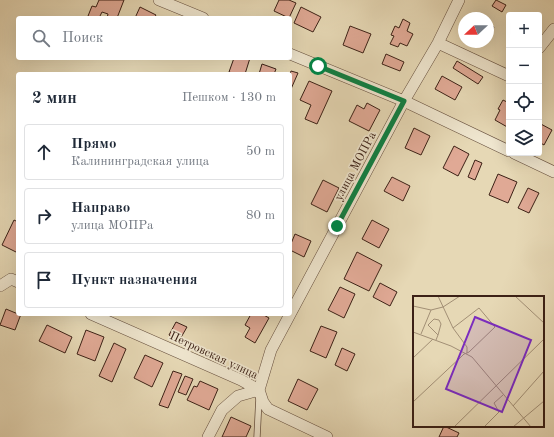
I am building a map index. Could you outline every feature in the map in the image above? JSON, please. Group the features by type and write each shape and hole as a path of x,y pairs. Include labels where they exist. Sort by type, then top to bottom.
{"street":[{"path":"159,0 198,16"},
{"name":"улица МОПРа","path":"292,311 404,101 438,43 459,0"},
{"path":"542,44 554,29"},
{"path":"438,43 506,75"},
{"path":"292,55 404,101 506,150"},
{"path":"520,156 554,172"},
{"path":"0,286 12,279 16,281"},
{"name":"Петровская улица","path":"96,316 241,380 259,390 263,402 268,409 327,437"},
{"name":"улица МОПРа","path":"259,390 271,350 289,316"},
{"name":"Петровская улица","path":"208,437 222,410 238,396 259,390"}],"lane":[{"path":"257,437 259,390"}],"building":[{"path":"99,0 124,0 118,16 108,16 108,14 102,12 100,16 88,16 92,6 96,7"},
{"path":"279,0 289,0 296,3 290,16 285,16 274,11"},
{"path":"496,0 506,5 502,12 492,6"},
{"path":"140,7 156,15 155,16 136,16"},
{"path":"301,7 321,17 313,32 294,23"},
{"path":"403,19 410,23 407,31 413,34 407,46 400,43 398,47 390,44 394,36 391,35 395,26 399,28"},
{"path":"350,26 371,34 363,53 343,45"},
{"path":"386,54 404,62 400,71 382,64"},
{"path":"233,60 249,60 246,72 229,72"},
{"path":"457,61 483,77 478,84 453,68"},
{"path":"262,64 276,69 275,72 260,72"},
{"path":"291,71 298,73 292,87 292,72"},
{"path":"442,76 462,87 455,100 435,89"},
{"path":"309,81 332,91 317,124 305,119 311,105 300,100"},
{"path":"503,100 506,102 506,126 495,120 500,110 498,109"},
{"path":"367,103 380,110 369,131 349,121 357,105 364,109"},
{"path":"542,125 552,130 544,145 542,144"},
{"path":"414,128 430,136 421,155 405,148"},
{"path":"454,146 469,154 458,176 443,168"},
{"path":"475,160 482,163 475,180 468,177"},
{"path":"498,174 517,182 508,203 489,195"},
{"path":"392,177 410,186 403,201 384,191"},
{"path":"323,180 339,188 327,212 311,204"},
{"path":"528,188 539,193 529,213 518,208"},
{"path":"14,220 16,221 16,252 2,245"},
{"path":"372,220 389,229 379,248 362,239"},
{"path":"295,234 311,241 304,257 292,251 292,241"},
{"path":"357,252 382,265 369,291 344,279"},
{"path":"380,283 397,292 390,306 373,297"},
{"path":"340,287 355,294 344,318 328,310"},
{"path":"6,309 16,313 16,316 20,316 15,330 0,325"},
{"path":"250,316 266,316 269,318 255,343 245,337 250,328 245,325"},
{"path":"176,322 187,327 179,341 169,335"},
{"path":"47,325 72,337 65,353 39,341"},
{"path":"321,326 337,332 326,358 310,351"},
{"path":"86,330 104,337 95,361 77,354"},
{"path":"114,343 126,349 112,382 99,376"},
{"path":"342,348 355,354 347,371 335,365"},
{"path":"145,355 163,363 152,387 134,378"},
{"path":"173,371 182,374 168,408 159,405"},
{"path":"185,376 193,379 186,395 178,392"},
{"path":"298,379 318,389 307,410 288,401"},
{"path":"200,381 218,389 209,410 187,400 194,386 197,387"},
{"path":"231,417 251,426 246,437 222,437"},
{"path":"444,427 459,433 457,437 439,437"}],"route":[{"path":"318,66 404,101 337,226"}]}
